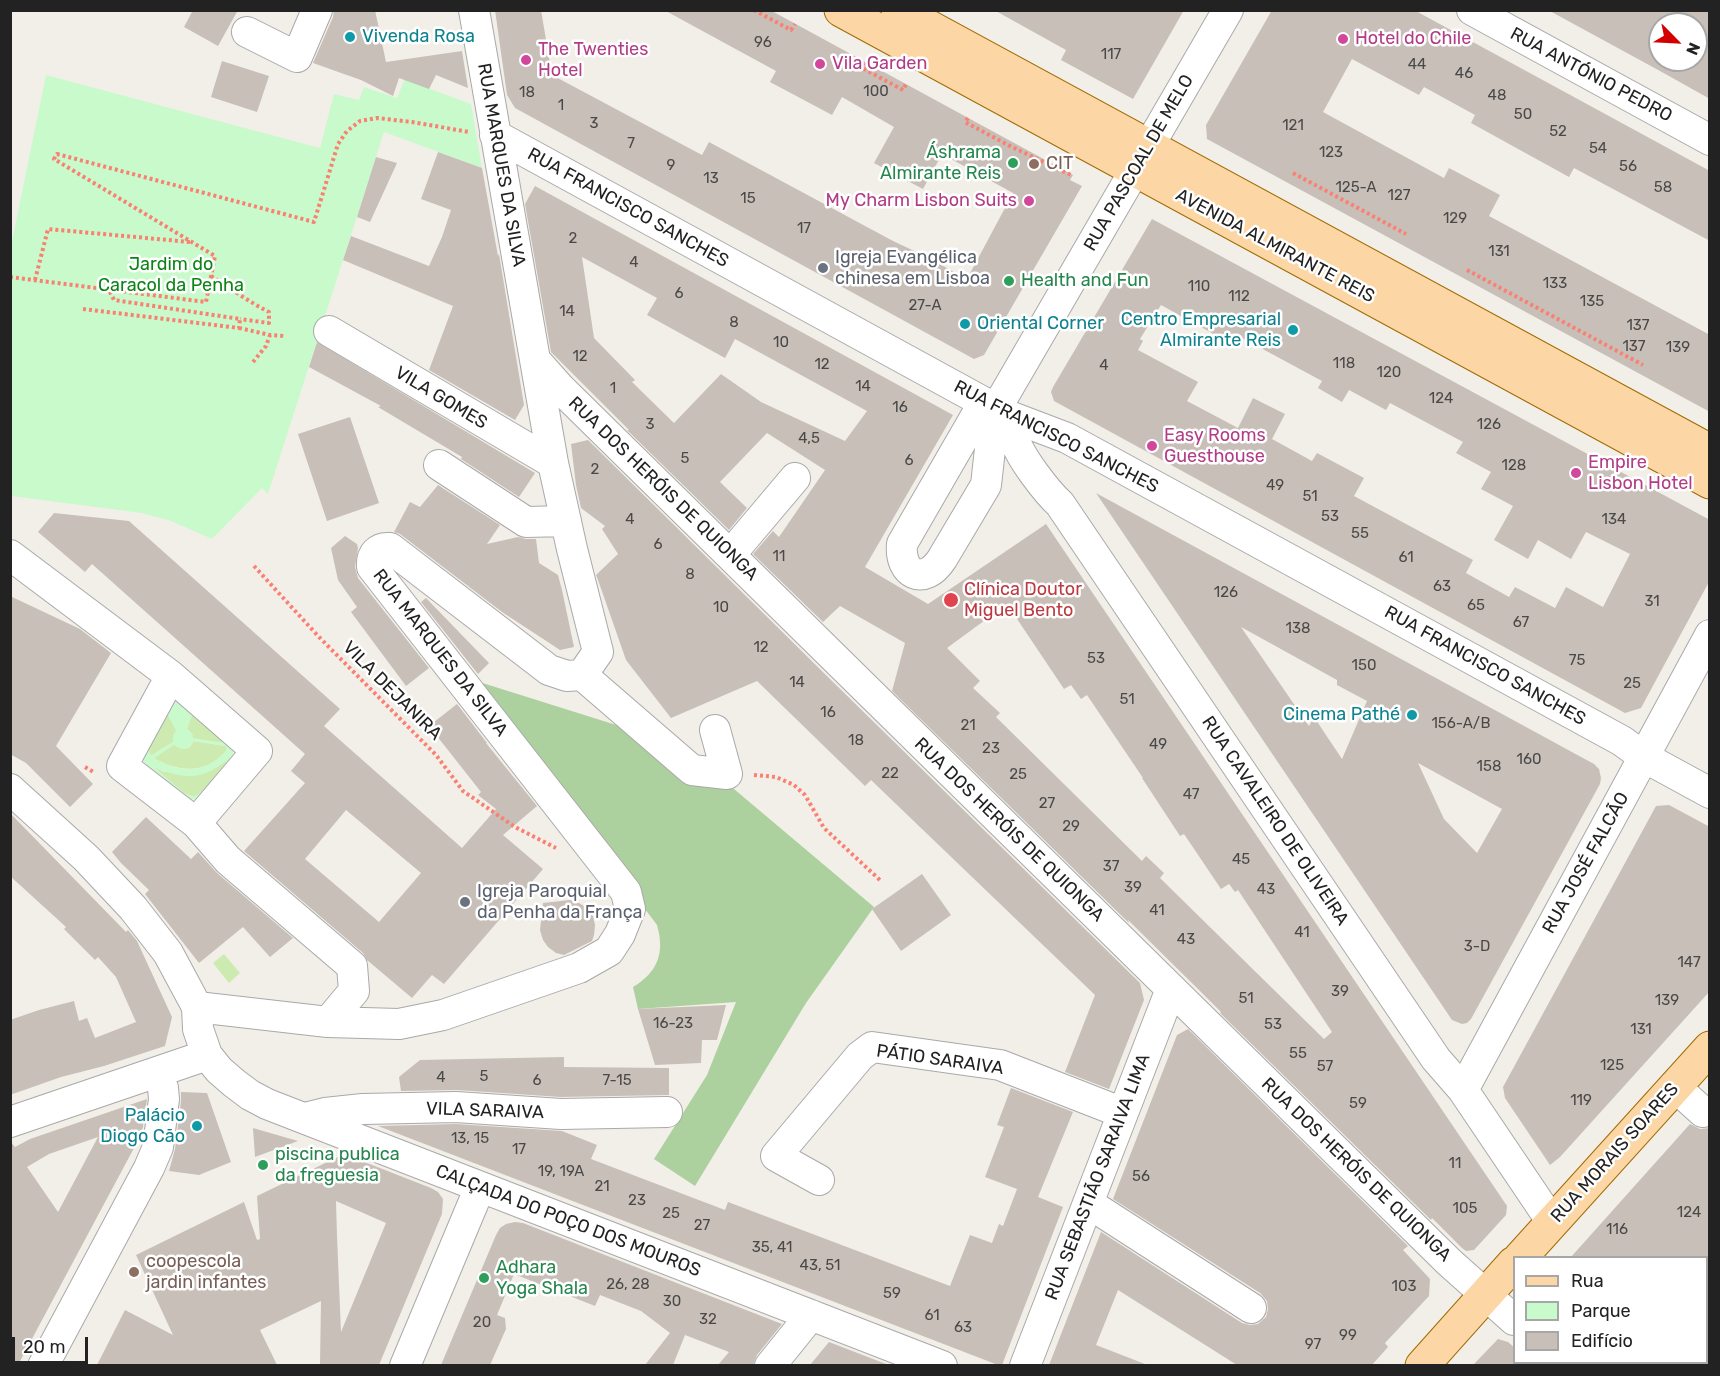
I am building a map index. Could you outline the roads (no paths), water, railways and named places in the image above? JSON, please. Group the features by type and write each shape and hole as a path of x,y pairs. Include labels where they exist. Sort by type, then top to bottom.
{"main road":[{"name":"AVENIDA ALMIRANTE REIS","path":"841,10 1142,158 1710,451"},
{"name":"AVENIDA ALMIRANTE REIS","path":"898,10 1142,158 1710,482"},
{"name":"RUA MORAIS SOARES","path":"1521,1256 1710,1048"},
{"path":"1422,1365 1513,1265"}],"street":[{"path":"247,32 297,57 317,10"},
{"name":"RUA MARQUES DA SILVA","path":"328,1022 399,1024 443,1015 579,968 609,951 620,934 630,909 626,892 372,567 374,554 378,550 390,548 549,670 567,676 582,675 598,652 553,463 474,10"},
{"name":"RUA PASCOAL DE MELO","path":"997,409 1228,10"},
{"name":"RUA ANTÓNIO PEDRO","path":"1472,10 1710,140"},
{"name":"RUA FRANCISCO SANCHES","path":"495,135 997,409 1067,438 1623,741 1644,758 1710,793"},
{"name":"VILA GOMES","path":"329,331 553,463"},
{"name":"RUA DOS HERÓIS DE QUIONGA","path":"536,361 560,388 1449,1262 1513,1318"},
{"path":"997,409 986,485 938,567 930,573 919,576 904,563 901,554 902,544 997,409"},
{"name":"RUA CAVALEIRO DE OLIVEIRA","path":"997,409 1048,493 1060,504 1436,1059 1463,1090 1552,1222"},
{"path":"1032,468 1067,438"},
{"path":"439,465 525,522 566,521"},
{"path":"730,555 795,478"},
{"path":"10,555 171,676 256,751 196,823"},
{"name":"RUA JOSÉ FALCÃO","path":"1463,1090 1710,635"},
{"path":"582,675 692,770 727,774 715,730"},
{"path":"171,676 122,766 196,823 228,860 352,966 354,992 328,1022 197,1007"},
{"path":"10,789 86,858 133,908 168,953 197,1007 198,1029 207,1055 10,1122"},
{"name":"RUA SEBASTIÃO SARAIVA LIMA","path":"1025,1365 1171,989"},
{"name":"PÁTIO SARAIVA","path":"819,1180 776,1156 860,1056 872,1047 1000,1065 1123,1113"},
{"name":"CALÇADA DO POÇO DOS MOUROS","path":"207,1055 234,1083 267,1104 942,1365"},
{"path":"43,1365 149,1168 158,1147 164,1099 157,1072"},
{"path":"1674,1086 1703,1112"},
{"name":"VILA SARAIVA","path":"303,1118 363,1109 456,1107 561,1114 667,1112"},
{"path":"405,1365 480,1187"},
{"path":"1088,1203 1251,1308"},
{"path":"770,1365 811,1315"}],"place":[{"name":"Vivenda Rosa","path":"350,37"},
{"name":"Hotel do Chile","path":"1343,39"},
{"name":"The Twenties Hotel","path":"526,60"},
{"name":"Vila Garden","path":"820,64"},
{"name":"Áshrama Almirante Reis","path":"1013,163"},
{"name":"CIT","path":"1034,164"},
{"name":"My Charm Lisbon Suits","path":"1029,201"},
{"name":"Igreja Evangélica chinesa em Lisboa","path":"823,268"},
{"name":"Health and Fun","path":"1009,281"},
{"name":"Oriental Corner","path":"965,324"},
{"name":"Centro Empresarial Almirante Reis","path":"1293,330"},
{"name":"Easy Rooms Guesthouse","path":"1152,446"},
{"name":"Empire Lisbon Hotel","path":"1576,473"},
{"name":"Clínica Doutor Miguel Bento","path":"951,600"},
{"name":"Cinema Pathé","path":"1412,715"},
{"name":"Igreja Paroquial da Penha da França","path":"465,902"},
{"name":"Palácio Diogo Cão","path":"197,1126"},
{"name":"piscina publica da freguesia","path":"263,1165"},
{"name":"coopescola jardin infantes","path":"134,1272"},
{"name":"Adhara Yoga Shala","path":"484,1278"}],"park label":[{"name":"Jardim do Caracol da Penha","path":"171,275"}]}
